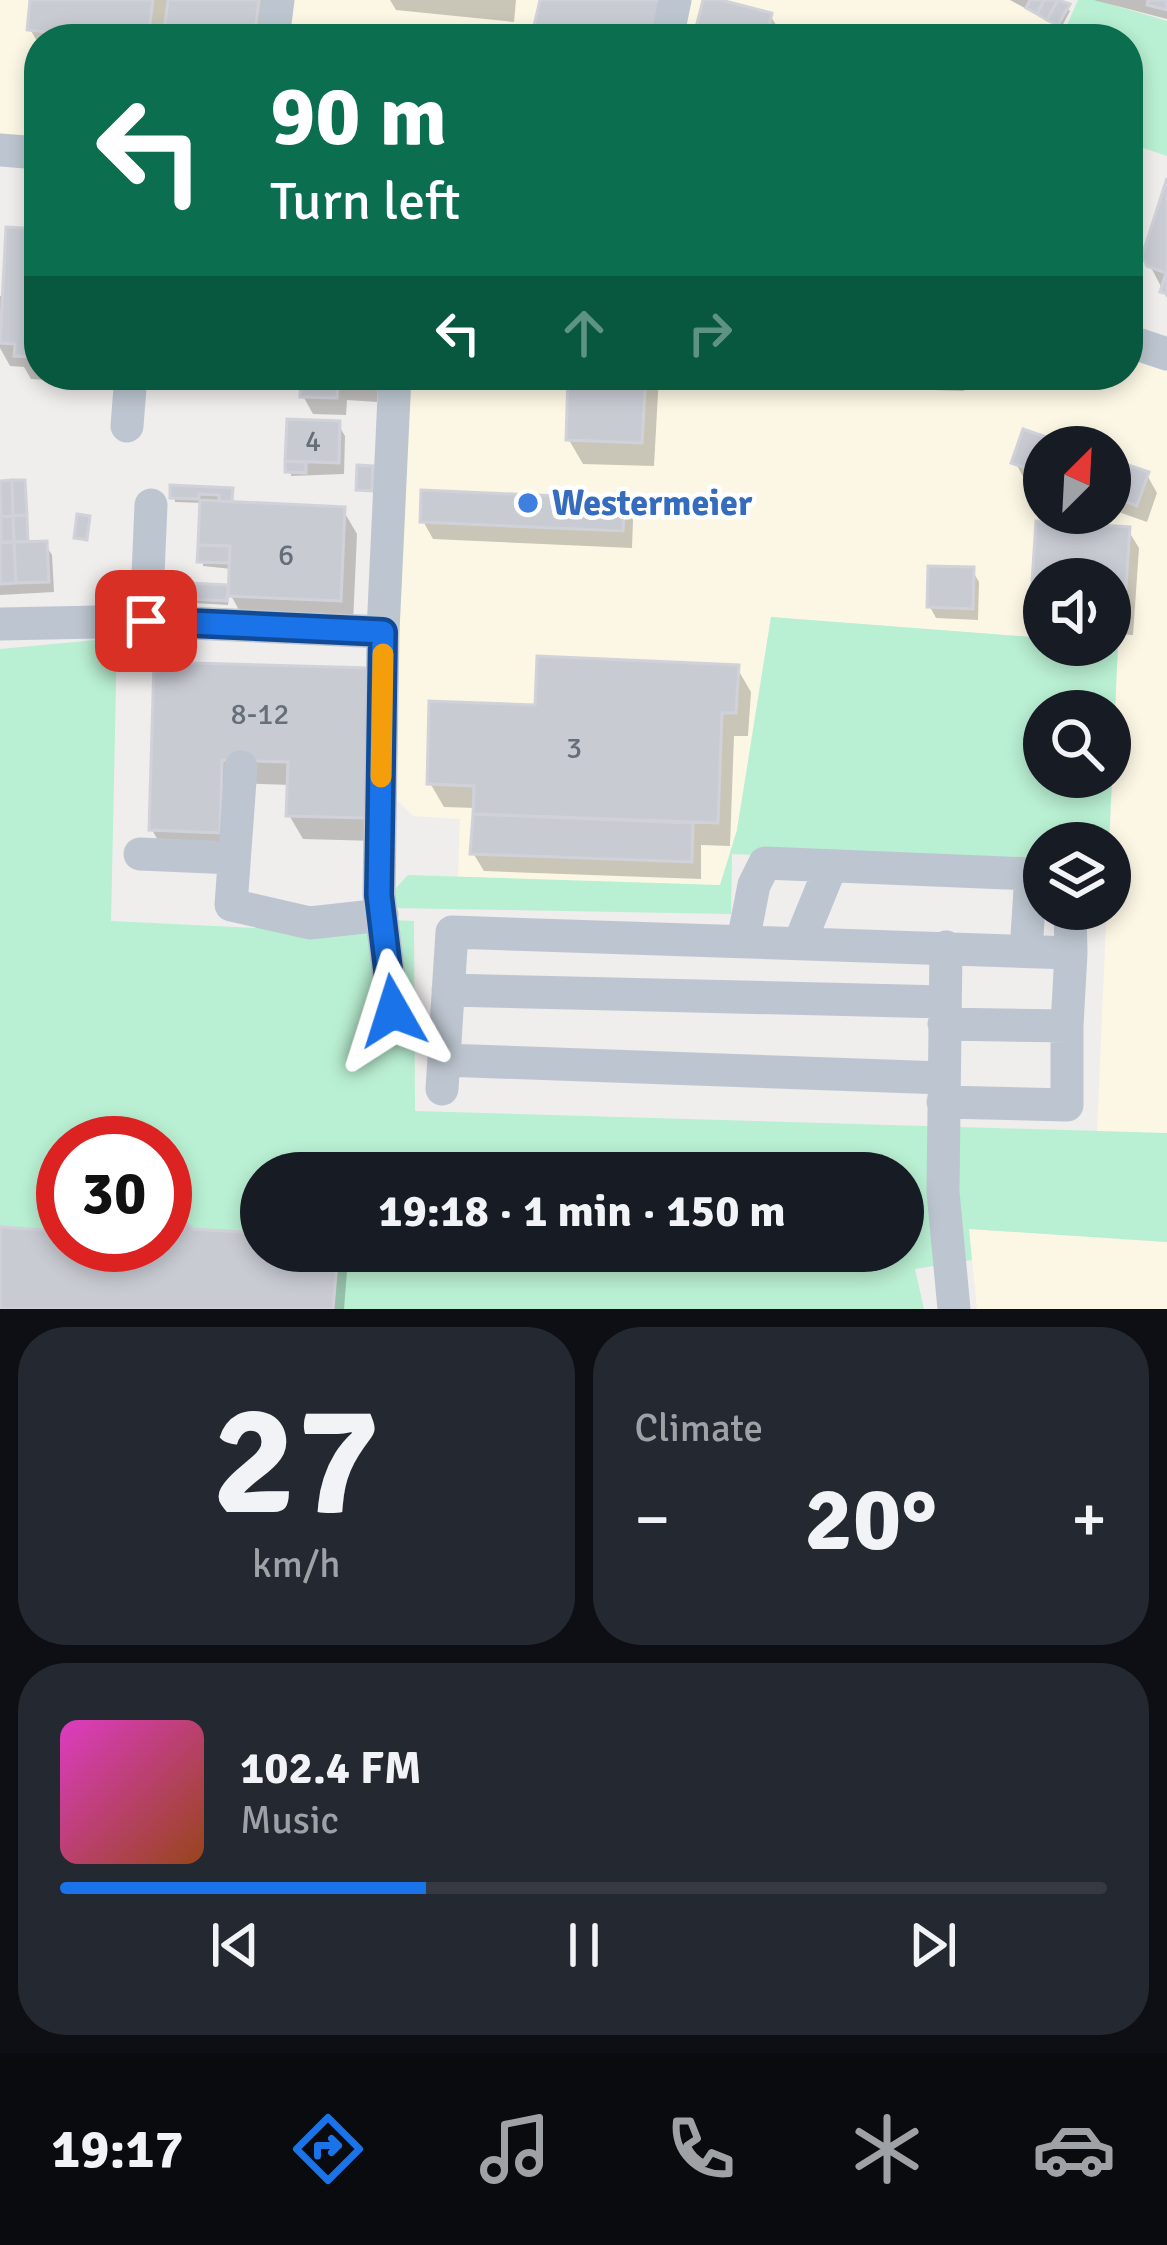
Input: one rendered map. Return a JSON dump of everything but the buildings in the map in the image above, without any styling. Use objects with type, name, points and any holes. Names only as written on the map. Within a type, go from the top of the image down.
[{"type":"street","points":[[127,426],[129,390]]},
{"type":"street","points":[[394,390],[383,632],[379,895],[390,1011],[448,1001],[944,1013],[1067,1026]]},
{"type":"street","points":[[146,621],[151,505]]},
{"type":"street","points":[[0,624],[146,621],[383,632]]},
{"type":"street","points":[[241,767],[230,905],[310,923],[382,915]]},
{"type":"street","points":[[140,854],[233,858]]},
{"type":"street","points":[[743,940],[754,885],[765,863],[1023,878]]},
{"type":"street","points":[[800,942],[831,866]]},
{"type":"street","points":[[1026,951],[1029,930]]},
{"type":"street","points":[[1071,930],[1072,953],[1066,1105],[943,1104],[443,1074],[452,932],[1072,953]]},
{"type":"street","points":[[946,947],[944,1215],[954,1309]]},
{"type":"shaded area","points":[[0,0],[1011,0],[1057,24],[24,24],[24,138],[0,136]]},
{"type":"shaded area","points":[[1143,359],[1167,367],[1167,1133],[1097,1133],[1106,930],[1131,930],[1131,822],[1110,822],[1111,798],[1131,798],[1131,690],[1116,690],[1117,666],[1131,666],[1131,558],[1023,558],[1023,636],[771,617],[737,830],[720,886],[458,877],[460,819],[413,816],[389,792],[406,390],[1143,390]]},
{"type":"shaded area","points":[[969,1229],[1167,1242],[1167,1309],[977,1309]]},
{"type":"green space","points":[[1078,0],[1096,0],[1167,21],[1167,156],[1143,148],[1143,24],[1067,24]]},
{"type":"green space","points":[[771,617],[1023,636],[1023,666],[1117,666],[1116,690],[1023,690],[1023,798],[1111,798],[1110,822],[1023,822],[1023,864],[732,854],[731,914],[392,908],[396,888],[408,875],[720,885],[737,830]]},
{"type":"green space","points":[[117,638],[111,921],[364,933],[391,920],[414,921],[415,1111],[1167,1133],[1167,1242],[969,1229],[972,1260],[924,1268],[924,1152],[240,1152],[240,1272],[916,1272],[924,1309],[0,1309],[0,649]]},
{"type":"slow traffic","points":[[381,777],[383,654]]},
{"type":"place","name":"Westermeier","points":[[528,503]]},
{"type":"route","points":[[146,621],[383,632],[379,895],[393,1011]]}]
